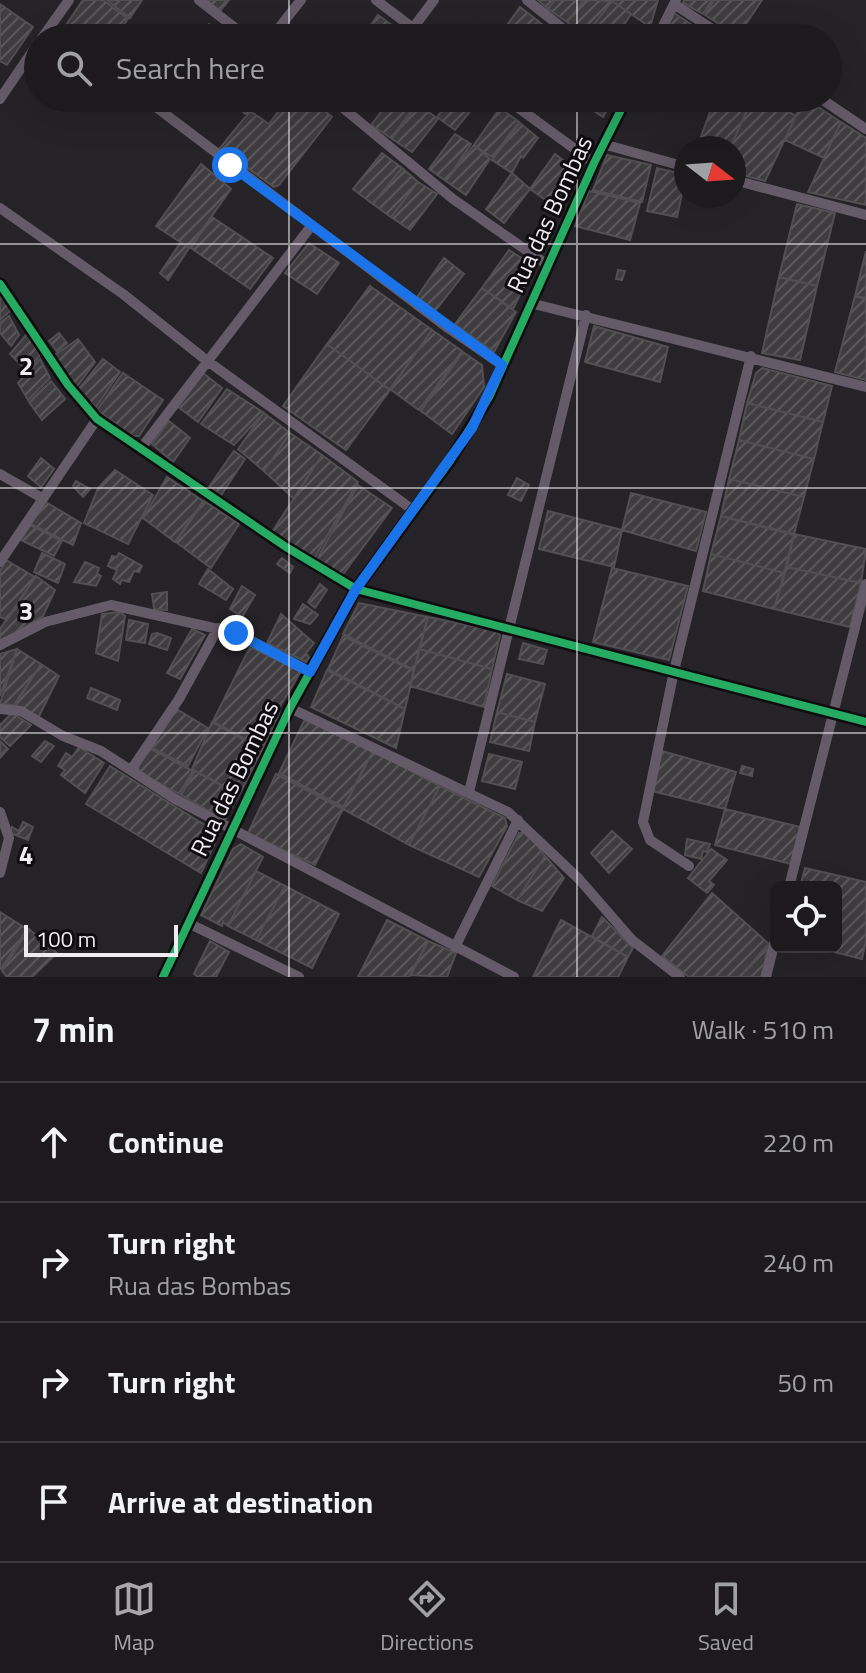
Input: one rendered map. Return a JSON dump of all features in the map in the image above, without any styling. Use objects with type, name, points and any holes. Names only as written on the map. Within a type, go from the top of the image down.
[{"type":"street","points":[[51,24],[69,0]]},
{"type":"street","points":[[199,0],[230,24]]},
{"type":"street","points":[[282,24],[301,0]]},
{"type":"street","points":[[376,0],[408,24]]},
{"type":"street","points":[[416,24],[434,0]]},
{"type":"street","points":[[527,0],[557,24]]},
{"type":"street","points":[[664,24],[675,2],[706,24]]},
{"type":"street","points":[[0,99],[24,64]]},
{"type":"street","points":[[163,112],[502,365]]},
{"type":"street","points":[[348,112],[453,199],[549,266]]},
{"type":"street","points":[[524,112],[594,163]]},
{"type":"street","name":"Rua das Bombas","points":[[163,977],[290,708],[356,589],[472,428],[620,112]]},
{"type":"street","points":[[841,112],[866,129]]},
{"type":"street","points":[[603,144],[674,164]]},
{"type":"street","points":[[746,183],[866,215]]},
{"type":"street","points":[[0,208],[123,294],[206,360],[413,510]]},
{"type":"street","points":[[142,447],[312,225]]},
{"type":"street","points":[[0,284],[68,385],[97,419],[266,534],[356,589],[866,722]]},
{"type":"street","points":[[530,303],[866,387]]},
{"type":"street","points":[[469,792],[586,315]]},
{"type":"street","points":[[689,866],[650,840],[643,822],[674,671],[751,356]]},
{"type":"street","points":[[0,562],[97,419]]},
{"type":"street","points":[[0,474],[42,498]]},
{"type":"street","points":[[791,881],[866,584]]},
{"type":"street","points":[[0,645],[45,622],[111,605],[252,638],[310,672]]},
{"type":"street","points":[[131,770],[179,699],[218,628]]},
{"type":"street","points":[[290,708],[469,792],[518,820],[579,879],[632,940],[680,977]]},
{"type":"street","points":[[0,709],[21,711],[63,736],[101,751],[231,830],[514,977]]},
{"type":"street","points":[[0,812],[9,838],[0,873]]},
{"type":"street","points":[[455,947],[518,820]]},
{"type":"street","points":[[188,923],[299,977]]},
{"type":"street","points":[[766,977],[772,953]]},
{"type":"building","points":[[83,0],[103,0],[128,19],[124,24],[67,24]]},
{"type":"building","points":[[107,0],[142,0],[130,18]]},
{"type":"building","points":[[207,0],[229,0],[220,11]]},
{"type":"building","points":[[538,0],[555,0],[548,9]]},
{"type":"building","points":[[555,0],[584,0],[567,22],[548,9]]},
{"type":"building","points":[[584,0],[612,1],[594,24],[567,22]]},
{"type":"building","points":[[658,0],[651,24],[646,24],[612,1]]},
{"type":"building","points":[[684,0],[712,0],[703,14],[683,3]]},
{"type":"building","points":[[714,0],[762,0],[746,24],[719,24],[705,15]]},
{"type":"building","points":[[612,1],[631,14],[625,24],[594,24]]},
{"type":"building","points":[[0,4],[29,24],[24,24],[24,40],[7,65],[0,61]]},
{"type":"building","points":[[520,7],[538,21],[536,24],[508,24]]},
{"type":"building","points":[[674,13],[691,24],[669,24]]},
{"type":"building","points":[[378,15],[390,24],[372,24]]},
{"type":"building","points":[[249,112],[269,124],[278,112],[326,112],[332,117],[279,185],[274,187],[220,148]]},
{"type":"building","points":[[381,112],[410,112],[391,138],[371,125]]},
{"type":"building","points":[[412,112],[429,112],[438,119],[412,152],[392,139]]},
{"type":"building","points":[[441,112],[470,112],[455,130],[437,117]]},
{"type":"building","points":[[497,112],[505,112],[519,122],[492,157],[474,145]]},
{"type":"building","points":[[710,112],[746,112],[735,136],[701,136]]},
{"type":"building","points":[[747,112],[788,112],[796,116],[765,181],[746,176],[746,136],[736,136]]},
{"type":"building","points":[[798,112],[826,112],[841,122],[824,158],[785,140]]},
{"type":"building","points":[[841,122],[866,138],[866,205],[808,192]]},
{"type":"building","points":[[520,123],[538,138],[523,158],[521,156],[512,173],[492,160]]},
{"type":"building","points":[[455,134],[471,144],[446,181],[429,169]]},
{"type":"building","points":[[474,145],[490,159],[466,195],[446,181]]},
{"type":"building","points":[[382,153],[402,168],[373,204],[353,189]]},
{"type":"building","points":[[555,154],[577,171],[560,210],[530,189]]},
{"type":"building","points":[[607,155],[651,165],[642,202],[593,190]]},
{"type":"building","points":[[201,164],[231,189],[189,248],[156,226]]},
{"type":"building","points":[[402,168],[418,182],[391,217],[373,204]]},
{"type":"building","points":[[657,168],[674,172],[674,208],[679,208],[677,217],[647,211]]},
{"type":"building","points":[[512,173],[530,189],[504,223],[486,209]]},
{"type":"building","points":[[418,182],[437,194],[410,230],[391,217]]},
{"type":"building","points":[[589,191],[640,203],[630,240],[575,226]]},
{"type":"building","points":[[797,204],[835,213],[817,286],[779,277]]},
{"type":"building","points":[[212,217],[273,258],[250,289],[191,248]]},
{"type":"building","points":[[181,242],[189,248],[168,280],[160,273]]},
{"type":"building","points":[[309,243],[339,263],[317,294],[285,273]]},
{"type":"building","points":[[509,250],[534,266],[513,309],[482,288]]},
{"type":"building","points":[[866,251],[866,298],[855,296]]},
{"type":"building","points":[[444,258],[464,274],[435,311],[417,297]]},
{"type":"building","points":[[618,270],[625,271],[622,280],[616,279]]},
{"type":"building","points":[[779,277],[817,286],[800,360],[762,353]]},
{"type":"building","points":[[370,286],[432,330],[390,390],[327,344]]},
{"type":"building","points":[[482,288],[516,312],[494,352],[455,324]]},
{"type":"building","points":[[0,290],[12,309],[0,320]]},
{"type":"building","points":[[855,296],[866,299],[866,380],[835,372]]},
{"type":"building","points":[[9,316],[19,335],[11,346],[0,333],[0,323]]},
{"type":"building","points":[[594,326],[668,347],[660,382],[585,362]]},
{"type":"building","points":[[432,330],[462,351],[419,410],[390,389]]},
{"type":"building","points":[[59,333],[67,343],[57,351],[49,341]]},
{"type":"building","points":[[27,334],[41,354],[27,371],[10,354]]},
{"type":"building","points":[[78,339],[95,362],[75,389],[52,357]]},
{"type":"building","points":[[327,344],[390,390],[346,450],[283,406]]},
{"type":"building","points":[[463,352],[482,365],[484,387],[452,434],[421,411]]},
{"type":"building","points":[[40,359],[50,378],[28,400],[18,383]]},
{"type":"building","points":[[103,359],[120,372],[96,407],[77,391]]},
{"type":"building","points":[[762,368],[832,386],[823,422],[747,403],[756,373]]},
{"type":"building","points":[[123,373],[163,400],[139,436],[132,436],[97,410]]},
{"type":"building","points":[[203,373],[222,388],[198,422],[177,406]]},
{"type":"building","points":[[51,381],[65,399],[42,420],[29,402]]},
{"type":"building","points":[[227,389],[264,413],[234,445],[201,424]]},
{"type":"building","points":[[747,403],[823,422],[814,459],[739,440]]},
{"type":"building","points":[[264,413],[290,433],[264,471],[238,449]]},
{"type":"building","points":[[169,421],[190,438],[173,462],[152,444]]},
{"type":"building","points":[[290,433],[322,455],[294,499],[264,471]]},
{"type":"building","points":[[739,440],[814,459],[804,497],[729,479]]},
{"type":"building","points":[[234,451],[245,459],[221,495],[209,487]]},
{"type":"building","points":[[322,455],[358,482],[314,559],[272,532]]},
{"type":"building","points":[[41,458],[54,469],[41,487],[28,476]]},
{"type":"building","points":[[115,470],[153,495],[128,544],[84,523],[98,488]]},
{"type":"building","points":[[167,477],[203,501],[175,542],[143,518]]},
{"type":"building","points":[[517,478],[529,485],[521,501],[508,495]]},
{"type":"building","points":[[729,479],[804,497],[794,534],[721,516]]},
{"type":"building","points":[[76,481],[90,489],[83,497],[73,486]]},
{"type":"building","points":[[358,485],[392,508],[341,577],[316,561]]},
{"type":"building","points":[[631,493],[706,512],[696,551],[622,530]]},
{"type":"building","points":[[44,501],[81,523],[73,545],[31,524]]},
{"type":"building","points":[[204,501],[239,524],[211,568],[176,542]]},
{"type":"building","points":[[548,511],[622,530],[614,567],[539,549]]},
{"type":"building","points":[[721,516],[794,535],[784,573],[711,554]]},
{"type":"building","points":[[30,525],[62,541],[54,556],[21,540]]},
{"type":"building","points":[[794,534],[866,549],[861,583],[787,567]]},
{"type":"building","points":[[42,553],[65,564],[58,583],[34,572]]},
{"type":"building","points":[[119,553],[142,566],[139,572],[134,571],[129,582],[122,580],[120,584],[113,579],[117,570],[108,566],[112,556],[117,557]]},
{"type":"building","points":[[711,554],[784,573],[774,609],[703,591]]},
{"type":"building","points":[[282,558],[293,567],[290,573],[277,564]]},
{"type":"building","points":[[6,560],[35,577],[7,620],[0,617],[0,571]]},
{"type":"building","points":[[85,562],[99,568],[97,574],[101,576],[96,586],[74,582]]},
{"type":"building","points":[[787,567],[861,583],[850,627],[774,609]]},
{"type":"building","points":[[612,568],[688,586],[669,660],[593,642]]},
{"type":"building","points":[[208,569],[233,589],[226,600],[199,584]]},
{"type":"building","points":[[36,576],[55,590],[43,616],[0,642],[0,629]]},
{"type":"building","points":[[320,584],[327,590],[315,608],[308,602]]},
{"type":"building","points":[[242,586],[255,595],[242,617],[230,609]]},
{"type":"building","points":[[167,592],[167,610],[154,609],[152,594]]},
{"type":"building","points":[[359,603],[428,617],[414,670],[343,634]]},
{"type":"building","points":[[303,604],[318,615],[310,624],[294,619]]},
{"type":"building","points":[[120,612],[125,616],[118,661],[96,653],[102,614]]},
{"type":"building","points":[[281,614],[314,643],[306,653],[309,657],[306,662],[267,643]]},
{"type":"building","points":[[428,617],[497,631],[500,636],[492,669],[419,649]]},
{"type":"building","points":[[129,620],[148,624],[145,643],[126,640]]},
{"type":"building","points":[[192,629],[205,635],[180,679],[167,673]]},
{"type":"building","points":[[152,634],[171,638],[167,650],[149,644]]},
{"type":"building","points":[[343,636],[414,671],[405,709],[328,669]]},
{"type":"building","points":[[523,643],[547,650],[543,664],[519,659]]},
{"type":"building","points":[[250,647],[301,671],[279,708],[280,716],[263,749],[213,721]]},
{"type":"building","points":[[17,649],[41,664],[14,705],[0,704]]},
{"type":"building","points":[[17,649],[0,696],[0,654]]},
{"type":"building","points":[[419,649],[492,669],[484,707],[410,686]]},
{"type":"building","points":[[41,664],[59,676],[38,718],[15,705]]},
{"type":"building","points":[[327,670],[405,709],[396,748],[311,707]]},
{"type":"building","points":[[507,674],[545,684],[535,722],[497,712]]},
{"type":"building","points":[[91,688],[120,700],[117,710],[87,698]]},
{"type":"building","points":[[175,708],[208,728],[188,766],[150,747]]},
{"type":"building","points":[[497,712],[535,722],[529,751],[490,742]]},
{"type":"building","points":[[12,713],[31,725],[10,746],[0,737],[0,725]]},
{"type":"building","points":[[310,720],[373,751],[343,807],[279,773],[304,721]]},
{"type":"building","points":[[212,722],[262,750],[239,795],[192,769]]},
{"type":"building","points":[[0,741],[8,749],[0,758]]},
{"type":"building","points":[[45,741],[54,746],[41,762],[32,756]]},
{"type":"building","points":[[79,747],[104,763],[85,793],[61,775],[65,770],[58,766],[66,753],[72,757]]},
{"type":"building","points":[[149,748],[193,771],[179,794],[140,773],[138,767]]},
{"type":"building","points":[[373,751],[440,786],[409,845],[343,809]]},
{"type":"building","points":[[662,751],[736,772],[725,809],[652,791]]},
{"type":"building","points":[[489,754],[522,762],[515,789],[482,781]]},
{"type":"building","points":[[110,766],[219,834],[201,873],[86,804]]},
{"type":"building","points":[[742,766],[753,769],[752,776],[740,773]]},
{"type":"building","points":[[195,771],[239,795],[225,820],[181,795]]},
{"type":"building","points":[[276,774],[343,809],[315,865],[248,833]]},
{"type":"building","points":[[440,786],[505,818],[507,826],[479,877],[409,845]]},
{"type":"building","points":[[725,809],[800,827],[791,864],[715,845]]},
{"type":"building","points":[[23,822],[33,827],[28,840],[10,833],[12,827],[19,831]]},
{"type":"building","points":[[612,831],[632,849],[609,873],[591,853]]},
{"type":"building","points":[[526,832],[545,856],[517,900],[492,886],[519,833]]},
{"type":"building","points":[[687,839],[710,844],[707,852],[703,851],[701,859],[685,855]]},
{"type":"building","points":[[241,844],[263,857],[228,926],[223,922],[222,926],[201,915],[233,849]]},
{"type":"building","points":[[711,849],[727,860],[709,881],[714,885],[707,893],[688,878]]},
{"type":"building","points":[[545,856],[564,878],[542,911],[517,900]]},
{"type":"building","points":[[805,868],[866,882],[866,941],[862,959],[838,953],[842,953],[842,881],[802,881]]},
{"type":"building","points":[[256,871],[285,886],[256,940],[228,926]]},
{"type":"building","points":[[285,886],[339,914],[312,968],[256,940]]},
{"type":"building","points":[[712,893],[769,944],[740,977],[689,977],[662,956]]},
{"type":"building","points":[[0,912],[27,929],[1,969],[0,968]]},
{"type":"building","points":[[602,917],[633,948],[628,957],[592,936]]},
{"type":"building","points":[[387,920],[428,941],[409,977],[358,977]]},
{"type":"building","points":[[561,920],[628,957],[618,977],[533,977]]},
{"type":"building","points":[[29,929],[57,953],[32,977],[7,977],[2,971]]},
{"type":"building","points":[[210,941],[229,952],[216,977],[198,977],[194,974]]},
{"type":"building","points":[[428,941],[456,953],[447,977],[411,975]]},
{"type":"building","points":[[769,944],[761,977],[740,977],[762,951]]},
{"type":"cycle path","points":[[163,977],[290,708],[356,589],[450,461],[489,397],[620,112]]},
{"type":"cycle path","points":[[0,284],[68,385],[97,419],[286,547],[356,589],[866,722]]},
{"type":"route","points":[[230,165],[502,365],[472,428],[356,589],[310,672],[252,638],[236,633]]}]
